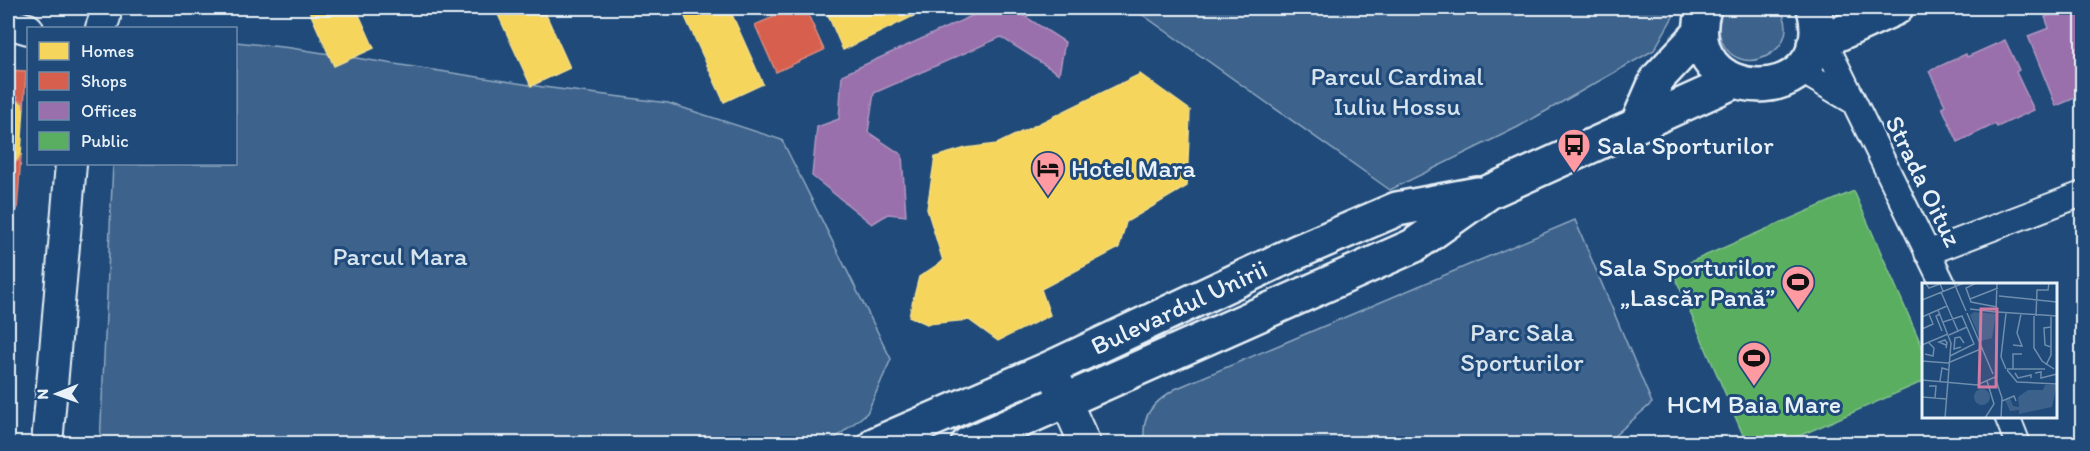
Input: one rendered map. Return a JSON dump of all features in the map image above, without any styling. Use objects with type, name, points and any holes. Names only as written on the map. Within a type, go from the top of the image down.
[{"type":"main road","points":[[1702,20],[1703,48],[1711,62],[1722,73],[1752,86],[1769,85],[1786,80],[1814,38],[1896,8]]},
{"type":"main road","points":[[1637,125],[1657,80],[1702,20]]},
{"type":"main road","name":"Bulevardul Unirii","points":[[968,444],[1413,246],[1489,192],[1736,81]]},
{"type":"main road","name":"Bulevardul Unirii","points":[[876,444],[1051,368],[1297,252],[1397,209],[1489,192]]},
{"type":"street","points":[[43,8],[42,19],[46,27]]},
{"type":"street","points":[[101,27],[105,17],[104,8]]},
{"type":"street","points":[[8,23],[27,29]]},
{"type":"street","name":"Strada Oituz","points":[[1814,38],[1854,102],[1942,283]]},
{"type":"street","name":"Strada Oituz","points":[[1814,38],[1854,102]]},
{"type":"street","points":[[47,444],[71,165]]},
{"type":"street","points":[[1927,253],[2082,194]]},
{"type":"street","points":[[1051,368],[1084,444]]},
{"type":"street","points":[[2007,418],[2018,444]]},
{"type":"green space","name":"Parcul Cardinal Iuliu Hossu","points":[[1142,8],[1678,8],[1654,50],[1518,127],[1390,190],[1136,10]]},
{"type":"green space","points":[[1724,8],[1779,8],[1786,23],[1785,36],[1778,48],[1767,56],[1754,60],[1741,59],[1730,53],[1719,31],[1719,19]]},
{"type":"green space","name":"Parcul Mara","points":[[237,42],[668,103],[782,140],[891,359],[867,413],[829,443],[100,444],[113,165],[237,165]]},
{"type":"green space","name":"Parc Sala Sporturilor","points":[[1575,220],[1652,403],[1606,443],[1145,443],[1146,417],[1160,399],[1175,389]]},
{"type":"building: Homes","points":[[308,8],[356,8],[374,48],[334,66]]},
{"type":"building: Homes","points":[[495,8],[543,8],[570,68],[531,86]]},
{"type":"building: Homes","points":[[681,8],[729,8],[763,84],[724,102]]},
{"type":"building: Homes","points":[[825,8],[930,8],[843,50]]},
{"type":"building: Homes","name":"Hotel Mara","points":[[1140,74],[1190,110],[1187,186],[1126,222],[1119,248],[1041,289],[1050,315],[998,341],[969,320],[927,324],[909,316],[919,277],[943,261],[927,209],[935,157],[966,148],[997,144]]},
{"type":"building: Homes","points":[[8,96],[18,97],[17,100],[24,105],[21,155],[13,166],[8,166]]},
{"type":"building: Homes","points":[[8,227],[12,229],[13,234],[8,287]]},
{"type":"building: Shops","points":[[794,8],[805,8],[824,50],[776,72],[755,25]]},
{"type":"building: Shops","points":[[8,70],[26,71],[24,108],[23,102],[17,100],[18,97],[8,96]]},
{"type":"building: Shops","points":[[21,155],[17,210],[8,217],[8,166],[13,166]]},
{"type":"building: Offices","points":[[989,8],[1012,8],[1065,42],[1059,74],[1001,37],[874,93],[868,132],[902,155],[906,216],[888,214],[872,224],[812,176],[817,127],[839,119],[842,75]]},
{"type":"building: Offices","points":[[2068,8],[2082,8],[2082,95],[2056,106],[2028,36],[2049,28],[2045,17]]},
{"type":"building: Offices","points":[[2005,40],[2019,70],[2016,72],[2034,110],[1997,127],[1995,124],[1958,142],[1942,107],[1945,105],[1929,71]]},
{"type":"building: Public","name":"Sala Sporturilor „Lascăr Pană”","points":[[1854,191],[1922,346],[1922,382],[1781,444],[1747,444],[1672,270]]},
{"type":"place","name":"Sala Sporturilor","points":[[1574,174]]},
{"type":"place","name":"Hotel Mara","points":[[1048,197]]},
{"type":"place","name":"Sala Sporturilor „Lascăr Pană”","points":[[1798,311]]},
{"type":"place","name":"HCM Baia Mare","points":[[1754,387]]}]
